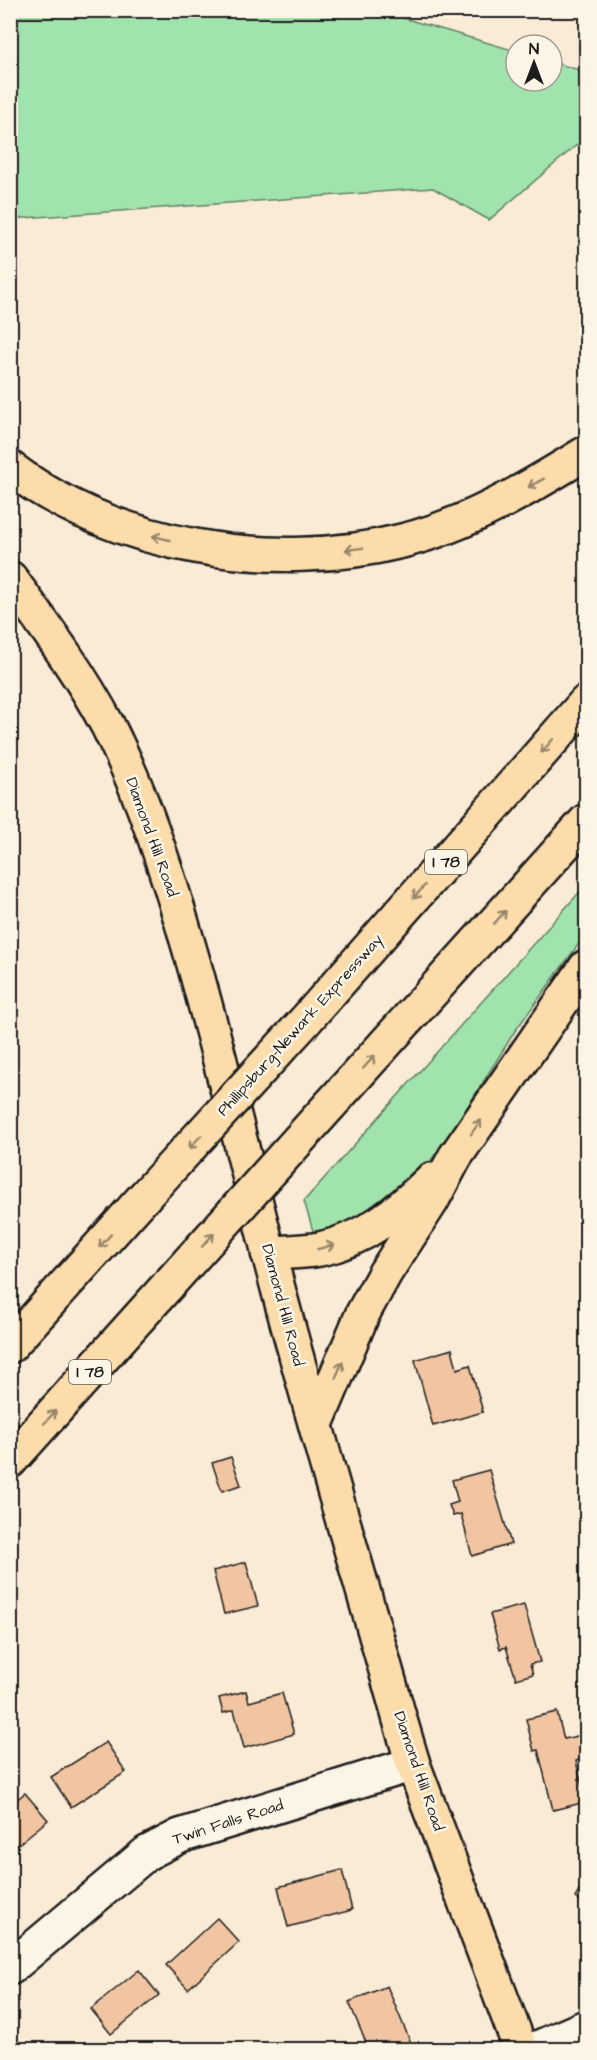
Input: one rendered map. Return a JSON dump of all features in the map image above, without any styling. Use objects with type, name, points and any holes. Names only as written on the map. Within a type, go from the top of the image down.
[{"type":"main road","points":[[10,468],[27,481],[60,499],[93,516],[127,529],[207,548],[293,554],[333,552],[403,541],[465,520],[534,485],[586,453]]},
{"type":"main road","name":"Diamond Hill Road","points":[[10,578],[75,669],[107,725],[140,797],[167,872],[211,1022],[268,1253],[413,1764],[521,2049]]},
{"type":"main road","name":"Phillipsburg-Newark Expressway","points":[[10,1346],[305,1021],[586,702]]},
{"type":"main road","name":"I 78","points":[[10,1461],[586,821]]},
{"type":"main road","points":[[316,1424],[368,1303],[385,1273],[431,1202],[455,1157],[586,968]]},
{"type":"main road","points":[[268,1253],[322,1249],[345,1242],[365,1232],[404,1205],[455,1157]]},
{"type":"street","name":"Twin Falls Road","points":[[10,1968],[147,1853],[180,1836],[413,1764]]},
{"type":"street","points":[[533,2049],[586,2027]]},
{"type":"green space","points":[[11,10],[379,11],[504,47],[504,93],[564,93],[564,66],[586,72],[586,137],[489,220],[433,188],[11,219]]},
{"type":"green space","points":[[586,885],[586,934],[515,1031],[445,1143],[407,1189],[372,1213],[329,1229],[313,1231],[304,1201]]},
{"type":"building","points":[[452,1349],[457,1369],[470,1365],[483,1412],[433,1426],[415,1360]]},
{"type":"building","points":[[231,1457],[241,1485],[222,1491],[212,1463]]},
{"type":"building","points":[[489,1470],[511,1544],[472,1556],[461,1514],[453,1516],[449,1505],[458,1502],[452,1480]]},
{"type":"building","points":[[246,1562],[258,1606],[224,1614],[213,1571]]},
{"type":"building","points":[[524,1605],[540,1662],[530,1664],[533,1674],[516,1679],[506,1647],[500,1649],[490,1614]]},
{"type":"building","points":[[246,1691],[249,1702],[282,1693],[294,1734],[244,1748],[234,1710],[223,1713],[219,1698]]},
{"type":"building","points":[[557,1712],[564,1739],[586,1734],[586,1758],[576,1761],[586,1802],[553,1810],[538,1750],[534,1751],[526,1719]]},
{"type":"building","points":[[106,1742],[126,1772],[71,1807],[51,1777]]},
{"type":"building","points":[[25,1793],[48,1820],[10,1851],[10,1805]]},
{"type":"building","points":[[342,1870],[352,1910],[288,1927],[278,1887]]},
{"type":"building","points":[[586,1879],[586,1905],[575,1898]]},
{"type":"building","points":[[217,1918],[239,1942],[188,1989],[166,1965]]},
{"type":"building","points":[[139,1970],[159,1995],[111,2034],[91,2009]]},
{"type":"building","points":[[387,1986],[413,2048],[409,2050],[369,2050],[349,2002]]},
{"type":"building","points":[[45,2043],[51,2050],[37,2050]]}]
